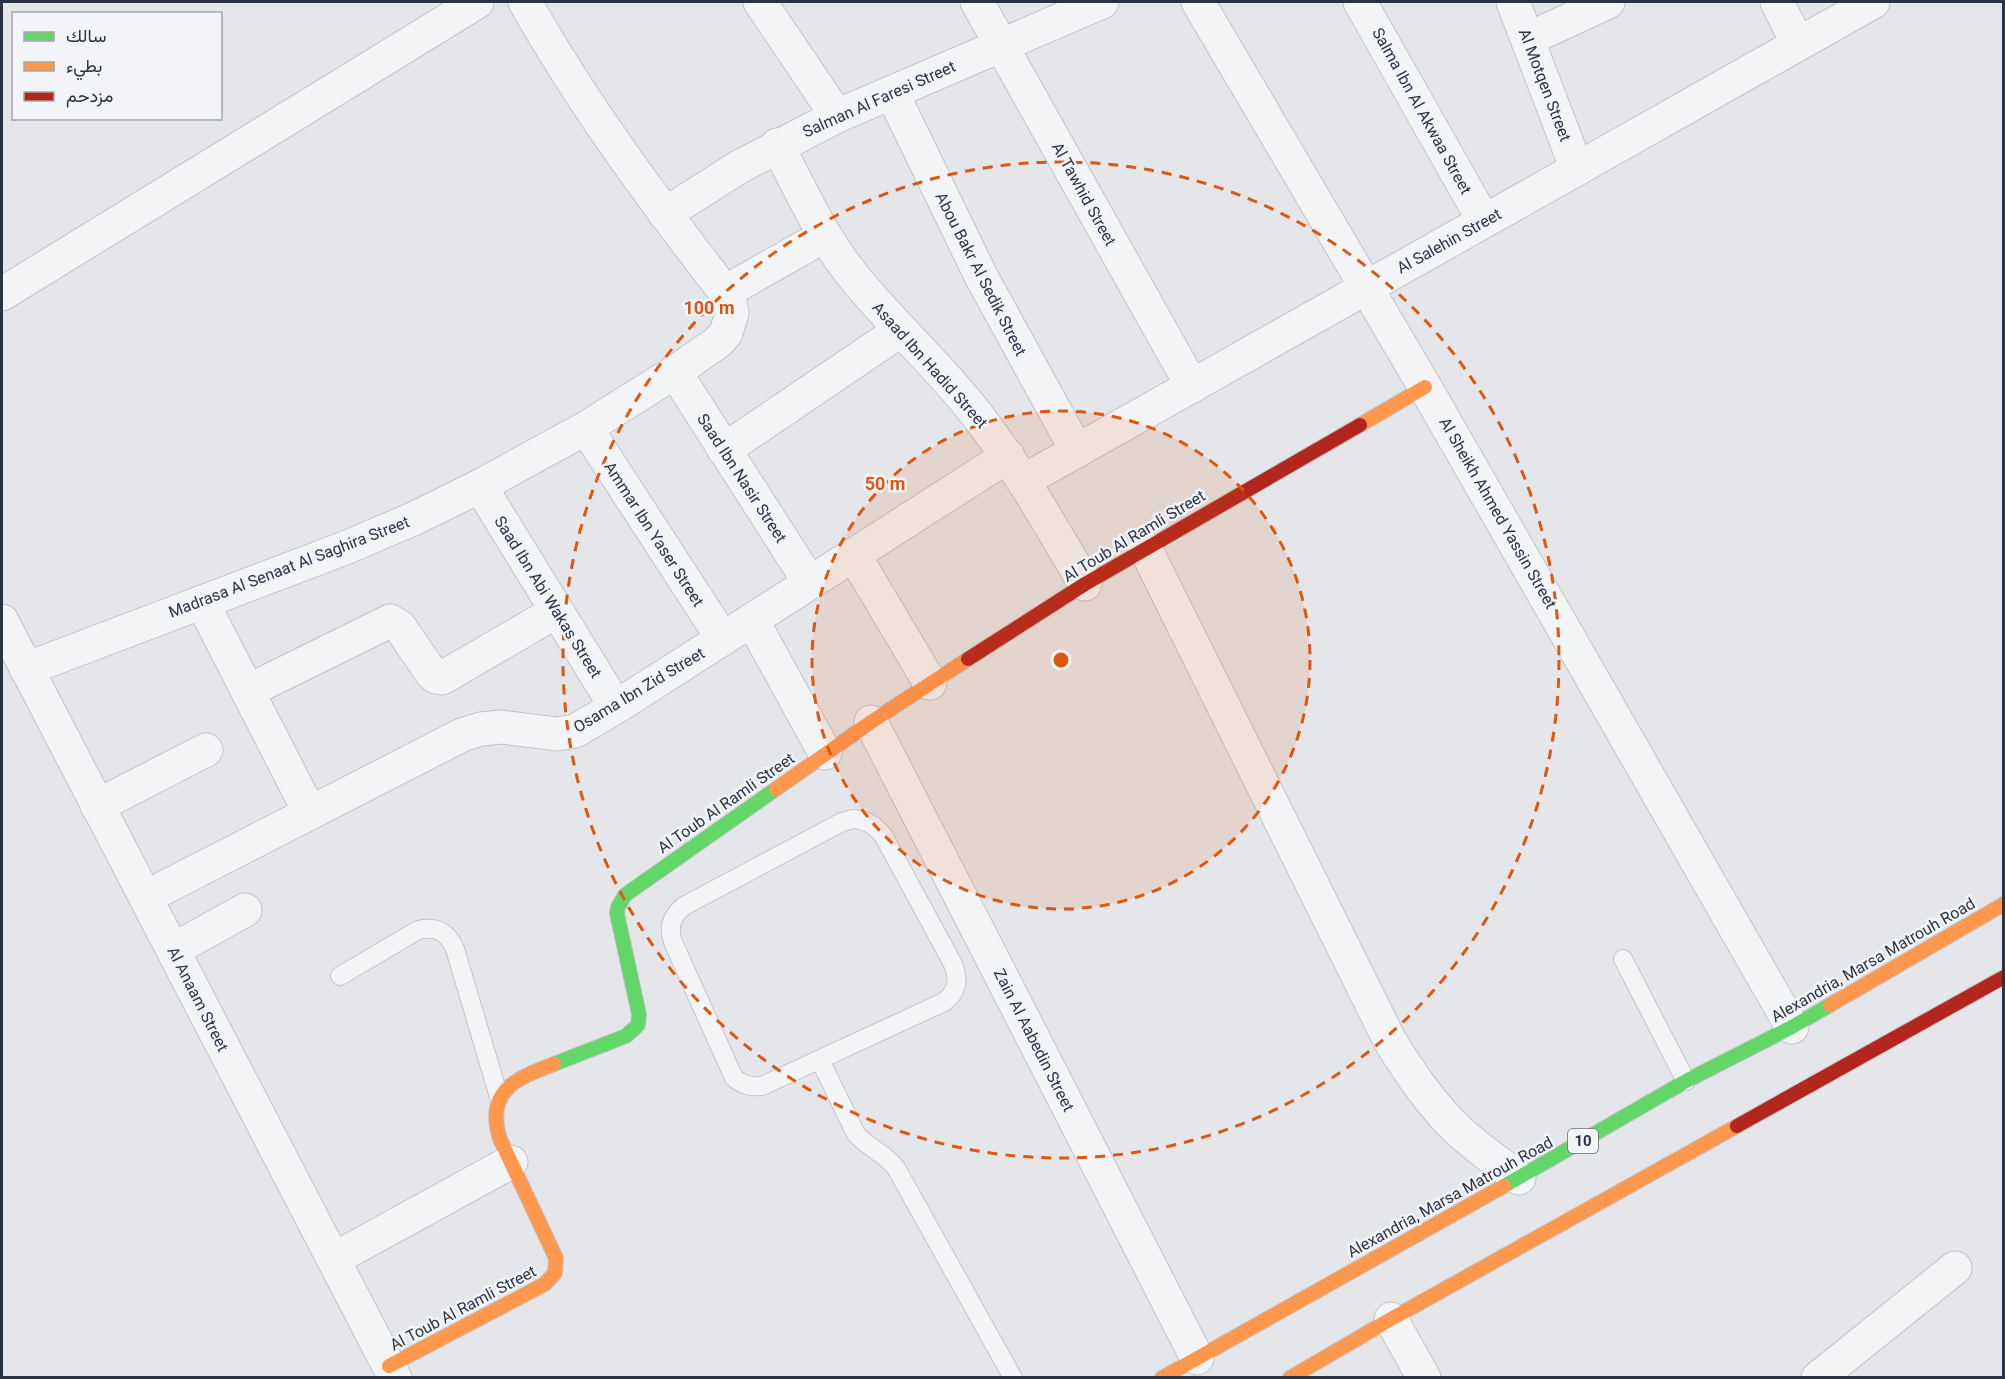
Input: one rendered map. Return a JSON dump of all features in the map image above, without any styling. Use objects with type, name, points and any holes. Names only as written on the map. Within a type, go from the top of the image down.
[{"type":"main road","name":"Al Toub Al Ramli Street","points":[[392,1372],[545,1284],[557,1270],[556,1258],[495,1125],[495,1110],[499,1097],[510,1084],[522,1076],[626,1036],[635,1030],[639,1014],[617,914],[620,900],[625,895],[825,753],[1085,584],[1425,387]]},
{"type":"main road","name":"Alexandria, Marsa Matrouh Road","points":[[1162,1377],[1519,1178],[1686,1081],[1792,1027],[2004,904]]},
{"type":"main road","points":[[1290,1377],[2004,977]]},
{"type":"street","points":[[2,294],[477,2]]},
{"type":"street","name":"Madrasa Al Senaat Al Saghira Street","points":[[26,669],[345,548],[413,519],[480,486],[586,428],[675,372],[718,342],[726,333],[732,313],[725,292],[597,120],[525,2]]},
{"type":"street","points":[[760,2],[837,116]]},
{"type":"street","name":"Al Tawhid Street","points":[[977,2],[1192,386]]},
{"type":"street","name":"Salman Al Faresi Street","points":[[665,214],[739,166],[777,145],[837,116],[1102,2]]},
{"type":"street","name":"Al Sheikh Ahmed Yassin Street","points":[[1198,2],[1425,387],[1792,1027]]},
{"type":"street","name":"Salma Ibn Al Akwaa Street","points":[[1360,2],[1484,221]]},
{"type":"street","name":"Al Motqen Street","points":[[1513,2],[1577,169]]},
{"type":"street","points":[[1528,39],[1608,2]]},
{"type":"street","points":[[1777,2],[1798,44]]},
{"type":"street","name":"Al Salehin Street","points":[[1017,468],[1077,451],[1874,2]]},
{"type":"street","name":"Abou Bakr Al Sedik Street","points":[[892,93],[982,278],[1077,451]]},
{"type":"street","name":"Asaad Ibn Hadid Street","points":[[777,145],[824,236],[848,270],[946,378],[1017,468],[1085,584]]},
{"type":"street","points":[[725,292],[824,236]]},
{"type":"street","points":[[724,450],[901,330]]},
{"type":"street","name":"Saad Ibn Nasir Street","points":[[675,372],[810,583]]},
{"type":"street","name":"Ammar Ibn Yaser Street","points":[[586,428],[723,639]]},
{"type":"street","name":"Osama Ibn Zid Street","points":[[146,897],[462,735],[481,729],[501,727],[557,734],[575,731],[854,555],[1017,468]]},
{"type":"street","name":"Saad Ibn Abi Wakas Street","points":[[480,486],[616,707]]},
{"type":"street","points":[[1145,548],[1390,1041],[1433,1104],[1460,1131],[1519,1178]]},
{"type":"street","points":[[854,555],[930,683]]},
{"type":"street","points":[[202,602],[310,813]]},
{"type":"street","points":[[248,691],[390,621],[400,627],[432,674],[442,678],[556,611]]},
{"type":"street","points":[[752,620],[825,753]]},
{"type":"street","name":"Al Anaam Street","points":[[2,621],[392,1372]]},
{"type":"street","name":"Zain Al Aabedin Street","points":[[871,722],[1197,1358]]},
{"type":"street","points":[[98,806],[206,750]]},
{"type":"street","points":[[173,950],[245,910]]},
{"type":"street","points":[[334,1259],[511,1162]]},
{"type":"street","points":[[1834,1372],[1955,1268]]},
{"type":"street","points":[[1391,1319],[1424,1377]]},
{"type":"lane","points":[[853,819],[865,820],[883,835],[953,964],[957,974],[957,985],[952,995],[944,1002],[820,1060],[762,1086],[752,1087],[734,1078],[674,942],[670,932],[671,922],[684,906],[842,822],[853,819]]},
{"type":"lane","points":[[340,976],[418,930],[429,928],[441,930],[450,938],[454,949],[499,1097]]},
{"type":"lane","points":[[1623,959],[1686,1081]]},
{"type":"lane","points":[[820,1060],[856,1134],[863,1142],[890,1159],[896,1168],[1013,1377]]},
{"type":"traffic: fast","points":[[554,1064],[626,1036],[638,1025],[639,1014],[617,914],[625,895],[776,789]]},
{"type":"traffic: fast","points":[[1504,1186],[1686,1081],[1830,1005]]},
{"type":"traffic: slow","points":[[1360,425],[1425,387]]},
{"type":"traffic: slow","points":[[776,789],[871,722],[968,659]]},
{"type":"traffic: slow","points":[[1830,1005],[2004,904]]},
{"type":"traffic: slow","points":[[389,1366],[545,1284],[555,1273],[556,1258],[500,1139],[496,1123],[500,1098],[507,1089],[527,1075],[554,1064]]},
{"type":"traffic: slow","points":[[1290,1378],[1737,1126]]},
{"type":"traffic: slow","points":[[1162,1378],[1504,1186]]},
{"type":"traffic: jam","points":[[968,659],[1085,584],[1360,425]]},
{"type":"traffic: jam","points":[[1737,1126],[2004,977]]}]
